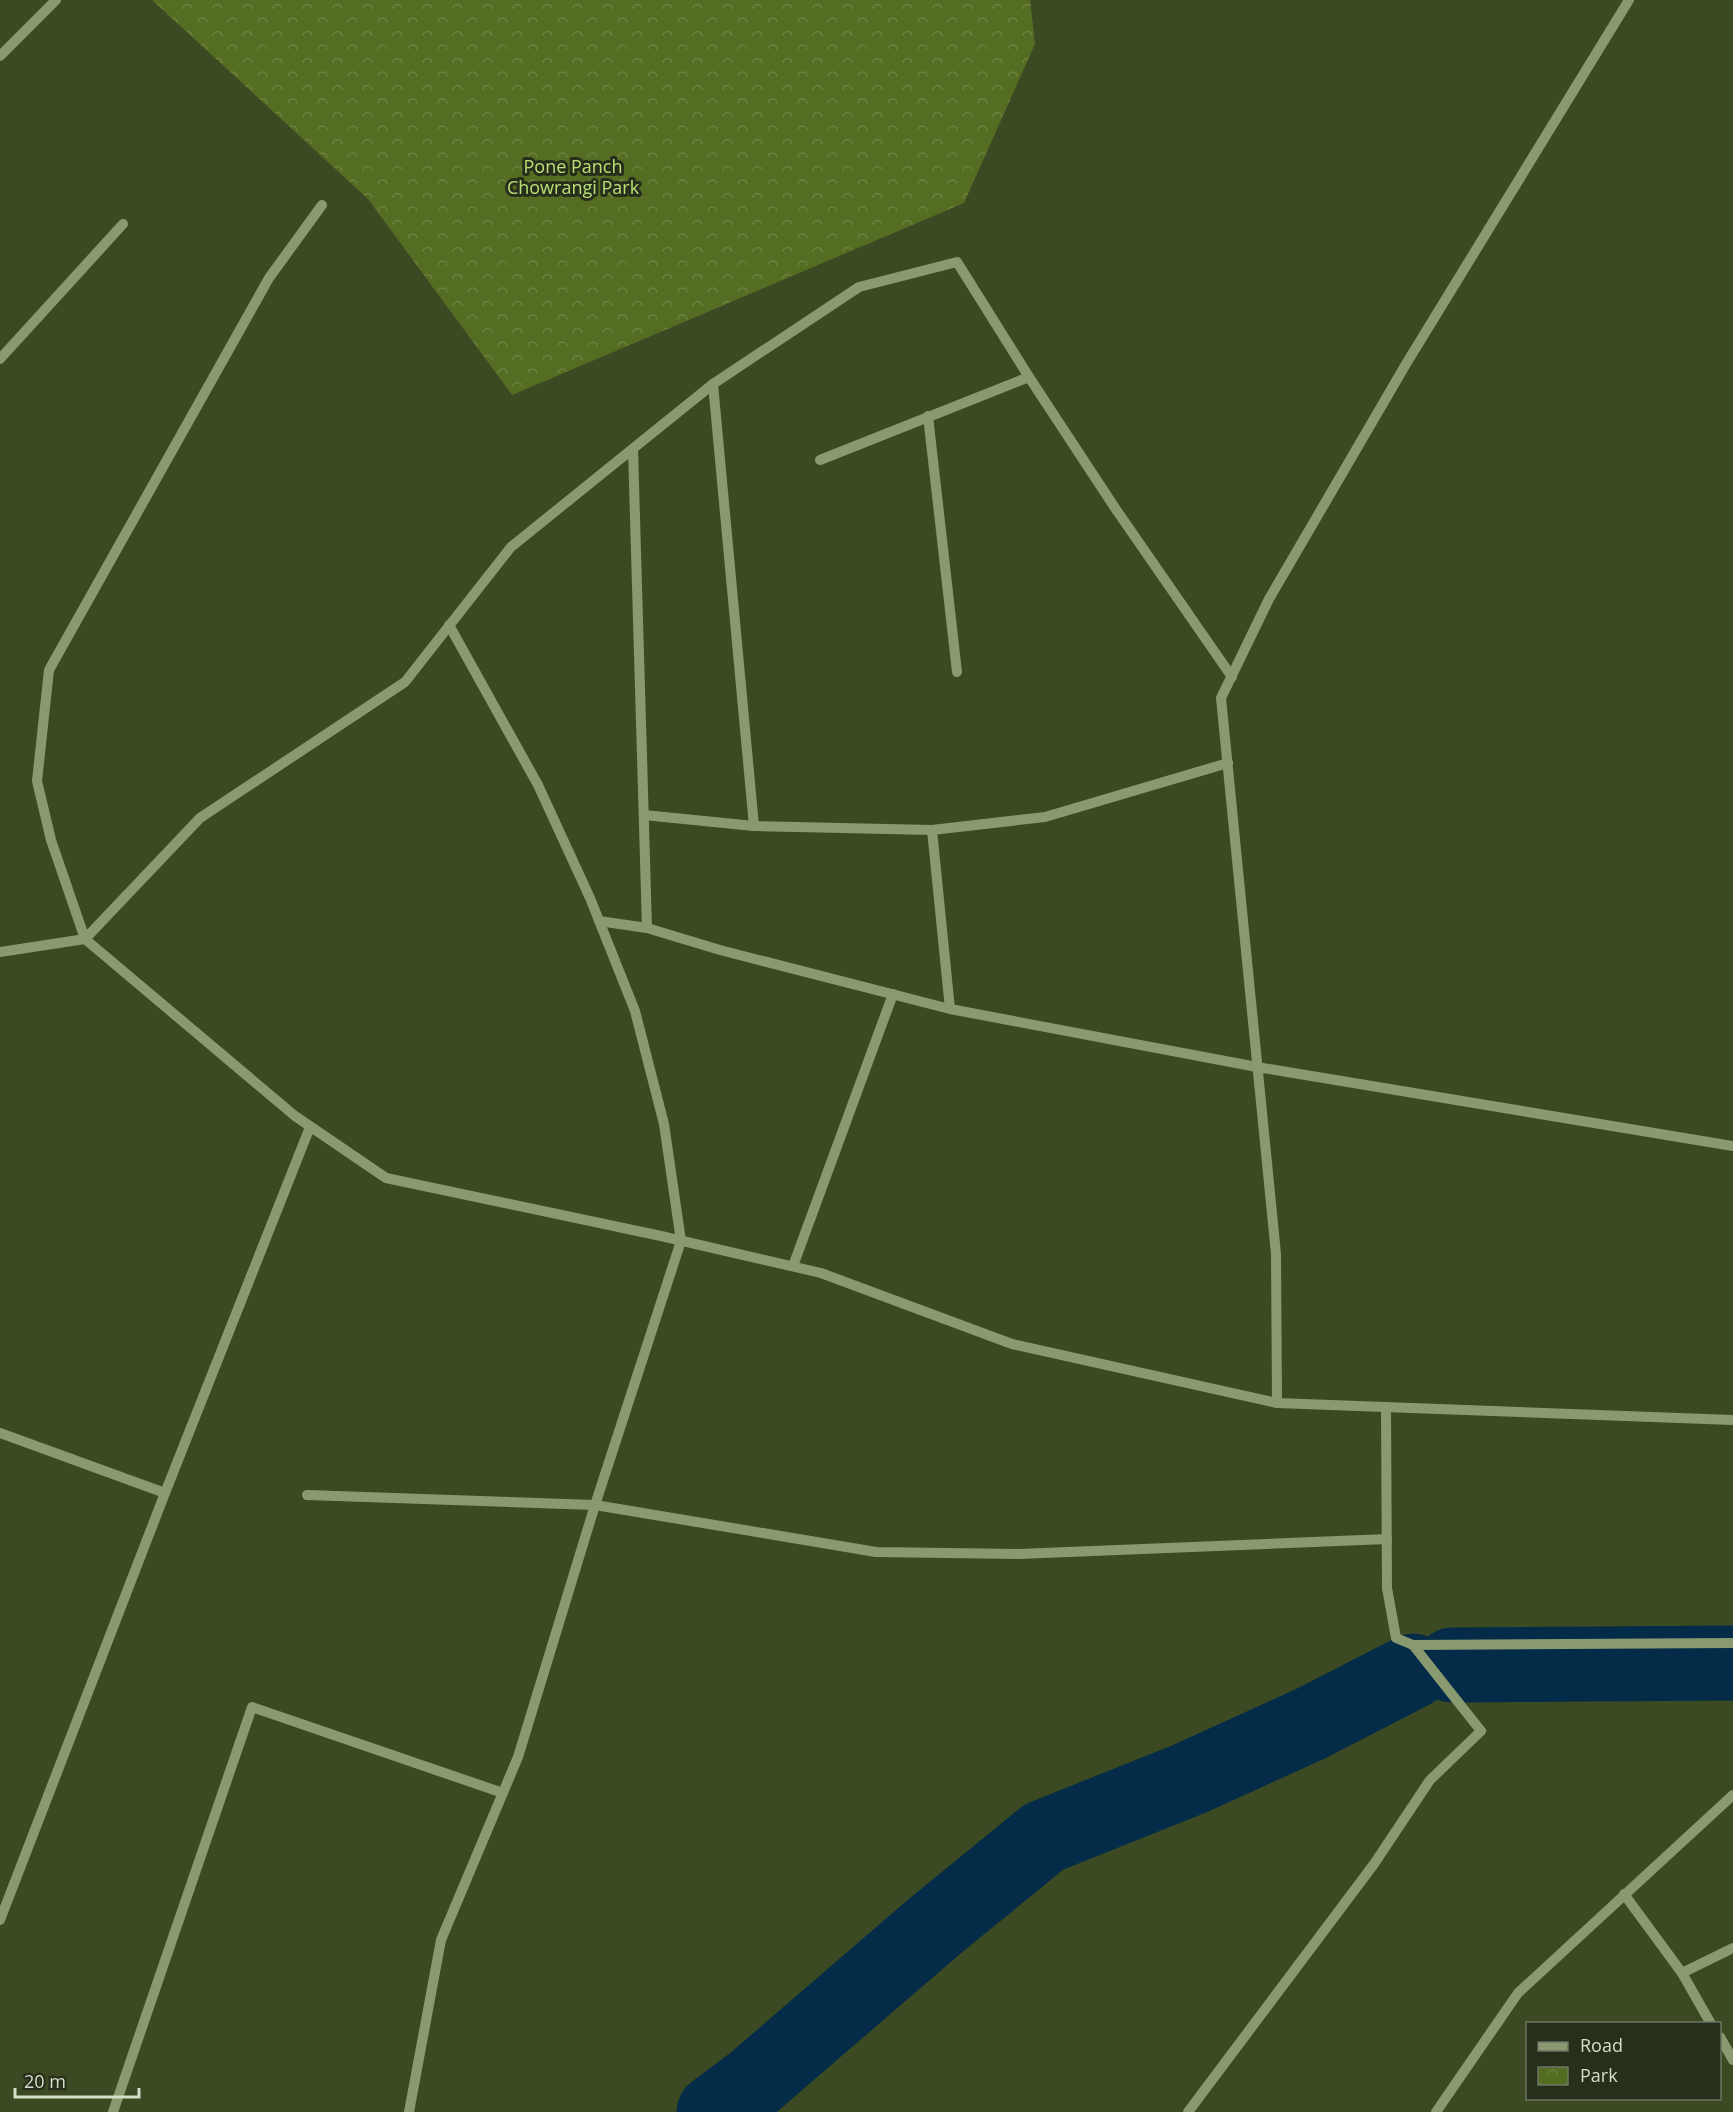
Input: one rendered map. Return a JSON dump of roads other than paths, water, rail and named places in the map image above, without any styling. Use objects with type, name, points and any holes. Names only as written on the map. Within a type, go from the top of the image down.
[{"type":"street","points":[[0,56],[56,0]]},
{"type":"street","points":[[1278,1403],[1276,1254],[1221,698],[1269,599],[1406,364],[1629,0]]},
{"type":"street","points":[[322,205],[269,278],[49,670],[37,781],[51,840],[85,939],[295,1116],[386,1178],[821,1273],[1012,1344],[1278,1403],[1733,1420]]},
{"type":"street","points":[[0,359],[123,224]]},
{"type":"street","points":[[0,952],[85,939],[200,818],[405,682],[511,547],[713,384],[859,287],[957,262],[1114,508],[1232,677]]},
{"type":"street","points":[[820,460],[1029,377]]},
{"type":"street","points":[[713,384],[754,826]]},
{"type":"street","points":[[928,416],[957,672]]},
{"type":"street","points":[[633,449],[647,928]]},
{"type":"street","points":[[409,2112],[441,1940],[518,1757],[595,1505],[681,1241],[664,1124],[635,1011],[599,921],[538,785],[449,626]]},
{"type":"street","points":[[644,815],[754,826],[932,831],[1045,817],[1228,763]]},
{"type":"street","points":[[932,831],[950,1009]]},
{"type":"street","points":[[599,921],[647,928],[720,950],[950,1009],[1257,1067],[1733,1146]]},
{"type":"street","points":[[793,1266],[893,994]]},
{"type":"street","points":[[0,1920],[310,1127]]},
{"type":"street","points":[[1386,1407],[1387,1588],[1396,1638],[1413,1645],[1733,1643]]},
{"type":"street","points":[[0,1433],[165,1493]]},
{"type":"street","points":[[307,1495],[595,1505],[876,1552],[1018,1554],[1387,1539]]},
{"type":"street","points":[[1188,2112],[1374,1864],[1430,1780],[1481,1731],[1413,1645]]},
{"type":"street","points":[[113,2112],[252,1707],[503,1793]]},
{"type":"street","points":[[1436,2112],[1518,1993],[1733,1796]]},
{"type":"street","points":[[1624,1894],[1682,1974],[1710,2022]]},
{"type":"street","points":[[1682,1974],[1733,1948]]},
{"type":"street","points":[[1721,2040],[1733,2060]]},
{"type":"waterway","points":[[1452,1665],[1733,1663]]},
{"type":"waterway","points":[[714,2112],[754,2082],[935,1926],[1044,1837],[1189,1779],[1312,1723],[1413,1671]]},
{"type":"park label","name":"Pone Panch Chowrangi Park","points":[[573,176]]}]
